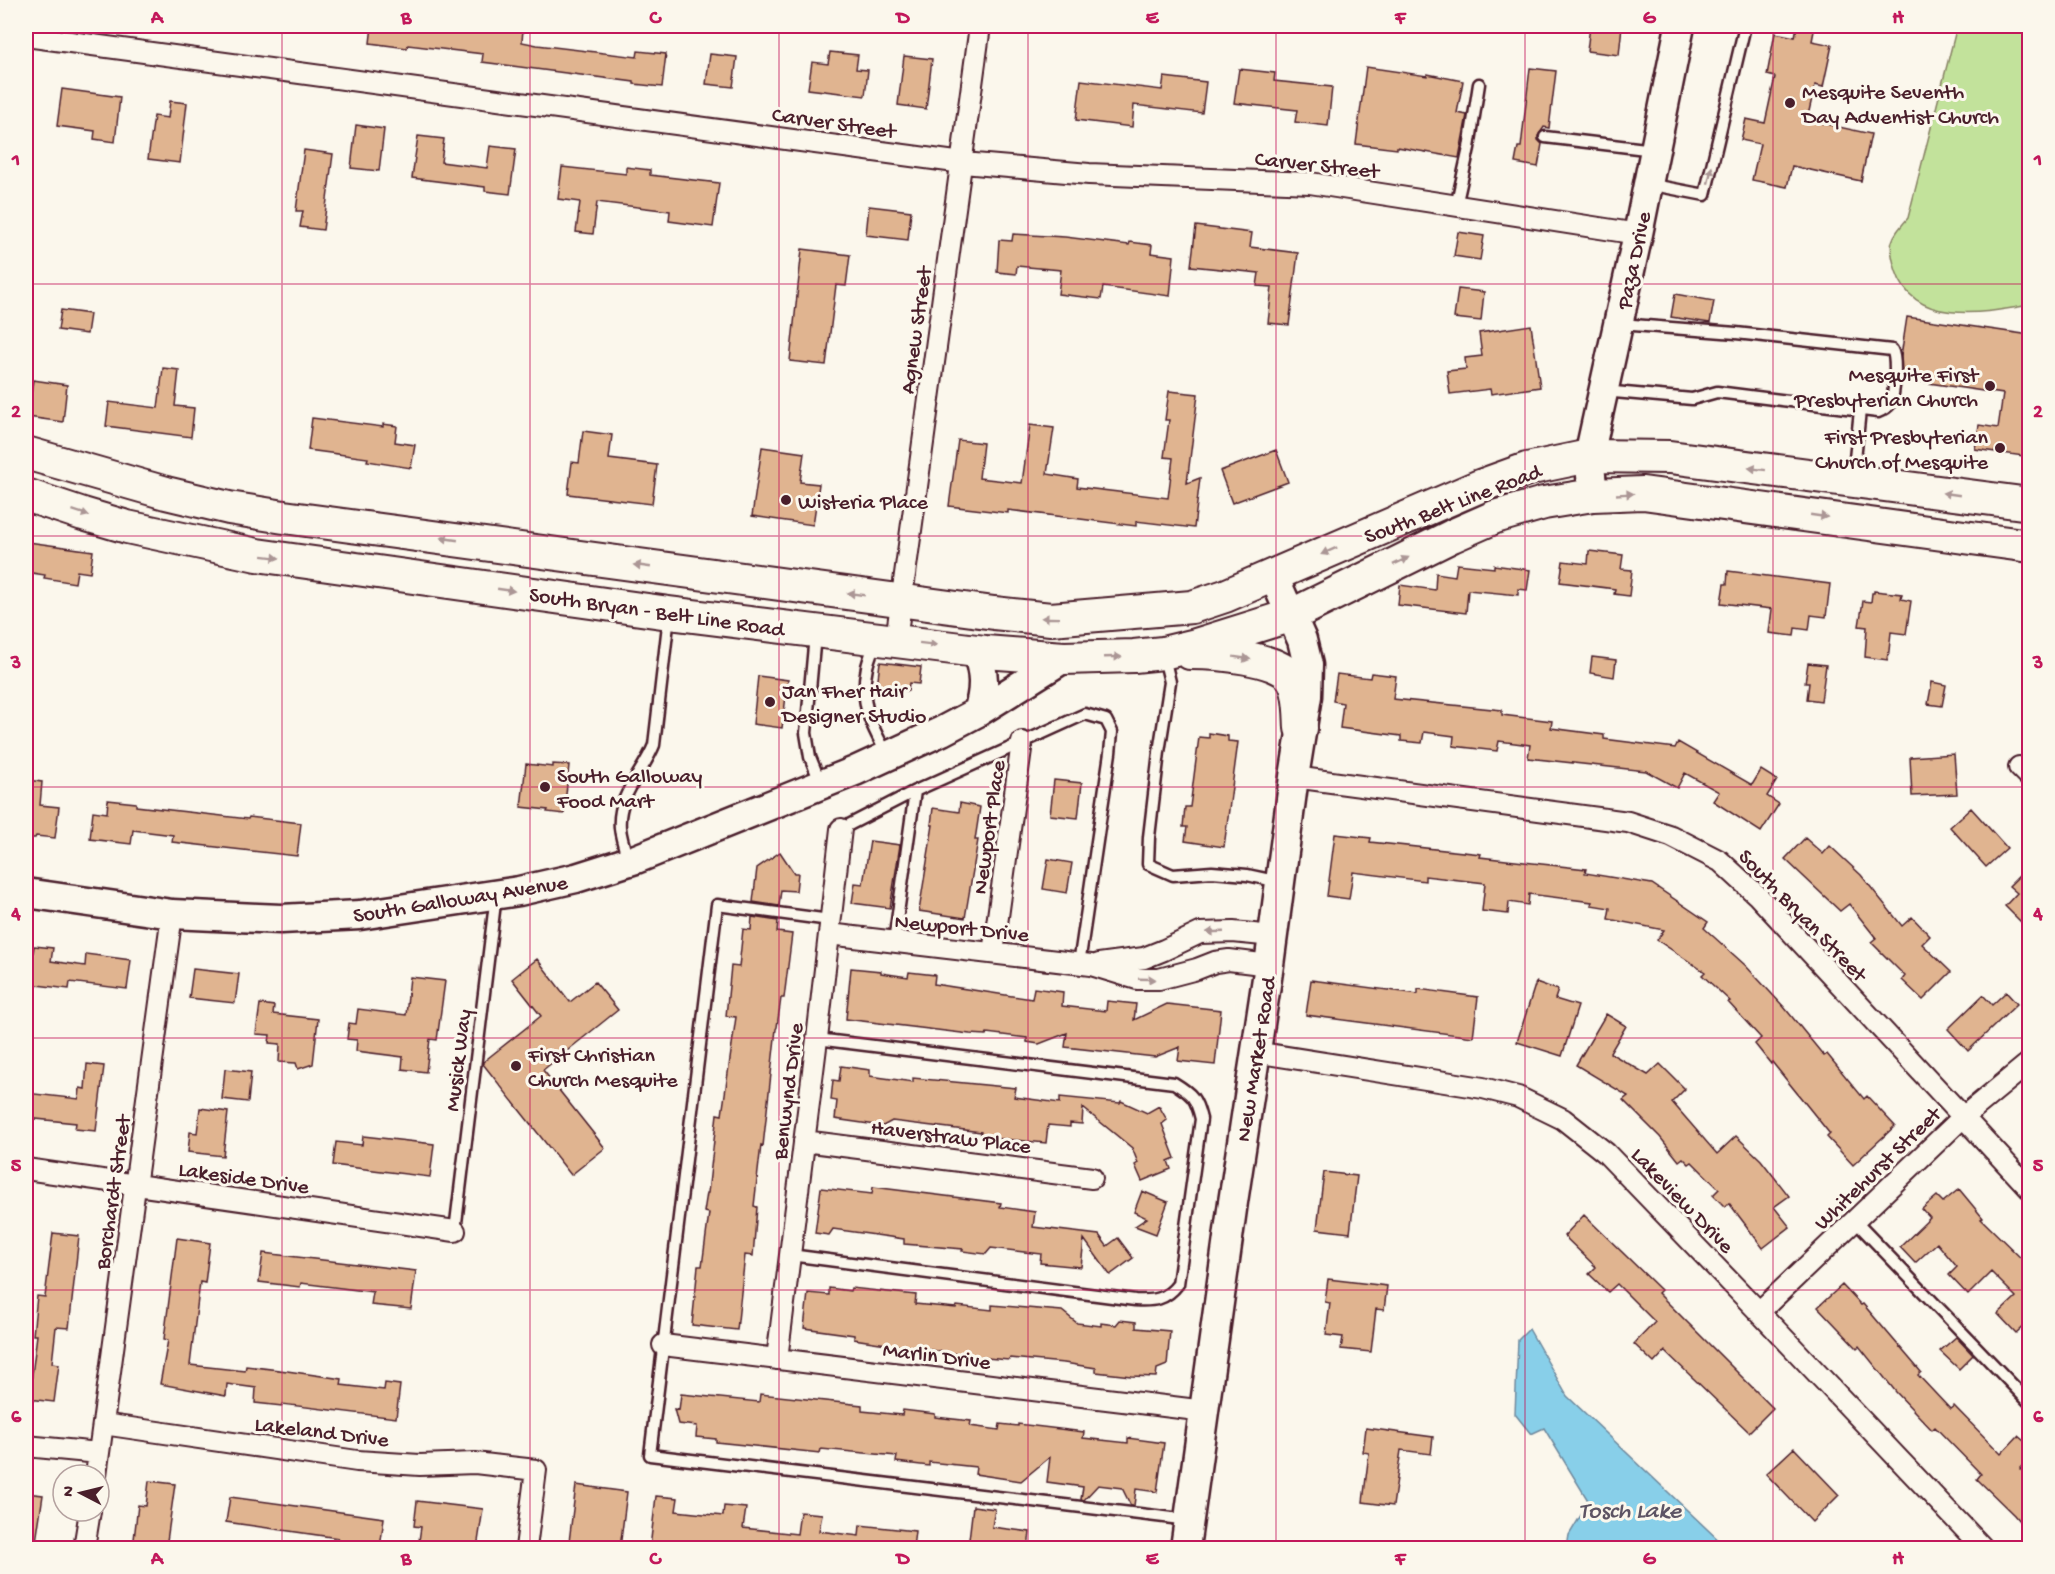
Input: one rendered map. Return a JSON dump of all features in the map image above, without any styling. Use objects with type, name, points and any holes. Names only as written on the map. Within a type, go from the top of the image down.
[{"type":"main road","name":"South Bryan - Belt Line Road","points":[[26,453],[166,493],[229,508],[1051,619],[1192,607],[1274,575]]},
{"type":"main road","name":"South Belt Line Road","points":[[1274,575],[1480,486],[1527,469],[1589,456],[1670,457],[2030,504]]},
{"type":"main road","points":[[1852,521],[1855,481]]},
{"type":"main road","name":"South Belt Line Road","points":[[1292,615],[1495,517],[1545,503],[1593,495],[1643,493],[2030,546]]},
{"type":"main road","name":"South Bryan - Belt Line Road","points":[[26,495],[127,527],[257,555],[669,613],[976,651],[1064,658],[1163,653],[1205,643],[1292,615]]},
{"type":"main road","points":[[1982,539],[1987,499]]},
{"type":"main road","points":[[669,613],[675,570]]},
{"type":"main road","points":[[1064,658],[1076,639],[1098,632],[1142,628],[1167,622],[1192,607]]},
{"type":"main road","points":[[1163,653],[1199,653],[1238,657],[1279,667],[1291,676],[1296,686],[1301,728]]},
{"type":"street","name":"Agnew Street","points":[[886,639],[902,600],[980,26]]},
{"type":"street","name":"Paza Drive","points":[[1593,495],[1589,456],[1638,234],[1680,26]]},
{"type":"street","name":"Carver Street","points":[[26,36],[963,163],[1089,174],[1310,183],[1638,234]]},
{"type":"street","name":"New Market Road","points":[[1185,1548],[1306,696],[1308,665],[1302,640],[1274,575]]},
{"type":"street","points":[[976,651],[983,670],[984,684],[978,712]]},
{"type":"street","name":"South Galloway Avenue","points":[[26,893],[172,914],[281,919],[360,915],[519,891],[576,878],[628,862],[888,756],[978,712],[1064,658]]},
{"type":"street","name":"Newport Place","points":[[993,953],[1022,742]]},
{"type":"street","name":"South Bryan Street","points":[[1294,777],[1628,822],[1671,836],[1720,861],[1758,896],[2030,1189]]},
{"type":"street","name":"Benwynd Drive","points":[[777,1359],[841,829]]},
{"type":"street","name":"Borchardt Street","points":[[98,1463],[172,914]]},
{"type":"street","name":"Newport Drive","points":[[830,927],[894,942],[1085,965],[1137,979],[1159,980],[1215,962],[1229,960],[1269,965]]},
{"type":"street","name":"Newport Drive","points":[[1085,965],[1144,958],[1200,933],[1233,932],[1273,936]]},
{"type":"street","name":"Lakeview Drive","points":[[1255,1053],[1483,1088],[1518,1096],[1563,1119],[1606,1153],[1983,1548]]},
{"type":"street","name":"Whitehurst Street","points":[[1759,1312],[1962,1118],[2030,1062]]},
{"type":"street","name":"Haverstraw Place","points":[[804,1141],[1092,1178]]},
{"type":"street","name":"Lakeside Drive","points":[[26,1169],[455,1231]]},
{"type":"street","name":"Marlin Drive","points":[[663,1344],[1205,1411]]},
{"type":"street","name":"Lakeland Drive","points":[[104,1424],[357,1461],[420,1465],[475,1463],[536,1470],[526,1548]]},
{"type":"street","points":[[26,1446],[99,1453]]},
{"type":"street","points":[[84,1548],[88,1523]]},
{"type":"lane","points":[[1648,184],[1705,195],[1745,26]]},
{"type":"lane","points":[[1456,206],[1469,148],[1479,84]]},
{"type":"lane","points":[[1545,137],[1654,150]]},
{"type":"lane","points":[[1603,391],[1692,399],[1717,392],[1878,412],[1891,403],[1895,361],[1892,350],[1736,333],[1618,324]]},
{"type":"lane","points":[[1855,481],[1860,410]]},
{"type":"lane","points":[[628,862],[620,828],[621,811],[628,789],[648,759],[654,745],[669,613]]},
{"type":"lane","points":[[815,631],[806,732],[810,757],[821,784]]},
{"type":"lane","points":[[886,639],[873,651],[867,666],[863,698],[871,724],[888,756]]},
{"type":"lane","points":[[1163,653],[1170,682],[1159,752],[1148,864],[1173,875],[1212,872],[1247,875],[1280,882]]},
{"type":"lane","points":[[841,829],[915,791],[1084,714],[1106,720],[1112,732],[1085,965]]},
{"type":"lane","points":[[894,942],[915,791]]},
{"type":"lane","name":"Musick Way","points":[[455,1231],[496,894]]},
{"type":"lane","points":[[830,927],[717,905],[650,1455],[1189,1520]]},
{"type":"lane","points":[[790,1255],[1135,1300],[1162,1299],[1178,1284],[1201,1119],[1197,1103],[1190,1092],[1174,1083],[817,1039]]},
{"type":"lane","points":[[1855,1221],[2030,1403]]},
{"type":"green space","points":[[1957,26],[2029,26],[2029,305],[1972,313],[1934,308],[1918,301],[1905,289],[1893,262],[1892,242],[1897,231],[1908,218]]},
{"type":"water","name":"Tosch Lake","points":[[1529,1329],[1567,1396],[1727,1548],[1567,1548],[1569,1535],[1589,1502],[1544,1428],[1531,1434],[1515,1414],[1518,1340]]},
{"type":"building","points":[[372,26],[495,26],[523,29],[522,42],[537,45],[637,57],[638,51],[666,54],[662,87],[482,62],[483,54],[370,43]]},
{"type":"building","points":[[1590,26],[1622,26],[1619,55],[1587,51]]},
{"type":"building","name":"Mesquite Seventh Day Adventist Church","points":[[1797,26],[1815,26],[1812,41],[1832,45],[1823,87],[1815,85],[1807,120],[1871,134],[1861,181],[1792,166],[1787,187],[1752,180],[1760,144],[1741,140],[1746,119],[1765,123],[1775,77],[1767,75],[1775,33],[1795,37]]},
{"type":"building","points":[[830,52],[858,55],[856,69],[868,70],[865,96],[808,89],[812,62],[828,64]]},
{"type":"building","points":[[710,54],[737,57],[733,87],[706,84]]},
{"type":"building","points":[[904,56],[932,59],[926,109],[898,105]]},
{"type":"building","points":[[1366,67],[1463,81],[1457,113],[1467,115],[1459,158],[1397,147],[1397,149],[1356,144]]},
{"type":"building","points":[[1530,68],[1556,71],[1549,128],[1544,127],[1538,136],[1542,144],[1538,167],[1515,163],[1518,147],[1521,147]]},
{"type":"building","points":[[1239,69],[1275,73],[1274,81],[1332,87],[1328,126],[1295,122],[1297,110],[1234,103]]},
{"type":"building","points":[[1164,77],[1206,82],[1202,113],[1134,105],[1132,127],[1076,120],[1081,80],[1162,90]]},
{"type":"building","points":[[62,89],[120,97],[115,142],[94,139],[95,131],[57,126]]},
{"type":"building","points":[[170,101],[187,103],[180,163],[148,159],[154,116],[168,118]]},
{"type":"building","points":[[356,125],[384,129],[379,171],[351,168]]},
{"type":"building","points":[[418,136],[444,139],[441,162],[487,168],[490,146],[516,149],[510,194],[485,191],[485,187],[412,178]]},
{"type":"building","points":[[304,150],[333,154],[323,230],[300,227],[303,211],[296,211]]},
{"type":"building","points":[[562,167],[626,174],[626,167],[650,170],[650,175],[719,183],[713,227],[669,221],[670,211],[597,202],[593,234],[576,232],[580,202],[558,199]]},
{"type":"building","points":[[869,206],[911,211],[908,240],[866,235]]},
{"type":"building","points":[[1196,226],[1252,233],[1250,247],[1298,253],[1289,325],[1268,323],[1272,287],[1257,286],[1259,273],[1191,266]]},
{"type":"building","points":[[1458,232],[1484,236],[1480,260],[1454,256]]},
{"type":"building","points":[[1013,234],[1065,237],[1129,245],[1130,242],[1152,245],[1151,253],[1174,256],[1170,296],[1103,287],[1101,299],[1058,294],[1061,270],[1017,266],[1016,274],[997,272],[999,240],[1012,241]]},
{"type":"building","points":[[802,249],[850,255],[846,286],[836,285],[826,365],[790,361]]},
{"type":"building","points":[[1458,289],[1484,292],[1481,321],[1454,318]]},
{"type":"building","points":[[1675,294],[1714,301],[1710,323],[1671,317]]},
{"type":"building","points":[[61,310],[90,314],[87,334],[58,330]]},
{"type":"building","name":"Mesquite First Presbyterian Church","points":[[1907,317],[2030,335],[2030,457],[1975,449],[1979,425],[1998,428],[2003,394],[1902,379],[1901,356]]},
{"type":"building","points":[[1531,325],[1540,387],[1491,394],[1490,389],[1450,394],[1447,371],[1466,369],[1465,358],[1482,356],[1479,333]]},
{"type":"building","points":[[163,368],[179,370],[175,406],[194,408],[191,437],[106,426],[109,402],[158,408]]},
{"type":"building","points":[[33,380],[67,385],[63,422],[28,417]]},
{"type":"building","points":[[1169,391],[1198,394],[1187,483],[1200,478],[1194,528],[1136,521],[1136,526],[1008,510],[1008,513],[949,506],[958,440],[983,443],[979,478],[1022,483],[1030,425],[1054,428],[1047,474],[1078,479],[1077,487],[1168,498],[1173,458],[1164,457],[1169,420],[1165,420]]},
{"type":"building","points":[[312,418],[383,427],[383,424],[397,426],[395,442],[415,445],[411,468],[367,461],[368,458],[308,450]]},
{"type":"building","points":[[583,431],[612,435],[609,459],[657,465],[652,504],[568,494],[572,462],[579,463]]},
{"type":"building","name":"Wisteria Place","points":[[762,447],[804,453],[800,482],[819,484],[813,525],[752,516]]},
{"type":"building","points":[[1276,450],[1288,482],[1232,503],[1220,471]]},
{"type":"building","points":[[28,542],[93,551],[90,573],[77,571],[75,583],[44,578],[45,575],[26,572]]},
{"type":"building","points":[[1589,551],[1623,555],[1621,569],[1632,570],[1629,596],[1614,594],[1615,589],[1560,582],[1563,561],[1588,564]]},
{"type":"building","points":[[1457,564],[1494,568],[1494,565],[1530,570],[1527,590],[1518,589],[1518,595],[1468,590],[1466,613],[1398,605],[1400,585],[1435,590],[1436,573],[1455,576]]},
{"type":"building","points":[[1728,571],[1830,584],[1826,617],[1811,615],[1809,630],[1795,628],[1794,636],[1769,633],[1772,609],[1721,603],[1724,584],[1727,584]]},
{"type":"building","points":[[1874,591],[1902,594],[1901,599],[1911,601],[1906,634],[1891,632],[1888,660],[1865,657],[1867,627],[1859,626],[1863,601],[1871,602]]},
{"type":"building","points":[[1592,657],[1616,660],[1614,677],[1590,673]]},
{"type":"building","points":[[880,662],[921,667],[919,684],[909,683],[908,691],[877,687]]},
{"type":"building","points":[[1808,663],[1826,665],[1821,701],[1807,699],[1809,683],[1805,683]]},
{"type":"building","points":[[1371,673],[1396,676],[1393,699],[1502,710],[1502,715],[1552,721],[1551,728],[1604,735],[1604,739],[1675,748],[1678,742],[1752,785],[1761,770],[1777,780],[1767,796],[1779,804],[1761,832],[1713,801],[1719,792],[1685,773],[1677,788],[1646,771],[1528,758],[1530,745],[1499,741],[1497,751],[1453,746],[1454,736],[1424,732],[1422,743],[1401,741],[1401,736],[1340,728],[1343,703],[1333,701],[1337,674],[1370,678]]},
{"type":"building","name":"Jan Fher Hair Designer Studio","points":[[758,676],[788,680],[782,728],[753,724]]},
{"type":"building","points":[[1932,682],[1946,685],[1942,706],[1928,704]]},
{"type":"building","points":[[1209,733],[1228,736],[1228,741],[1238,742],[1224,847],[1185,841],[1187,827],[1183,827],[1185,807],[1190,807],[1199,737],[1209,738]]},
{"type":"building","points":[[1954,754],[1957,794],[1912,796],[1910,757]]},
{"type":"building","name":"South Galloway Food Mart","points":[[526,764],[553,767],[553,764],[569,765],[564,814],[521,807]]},
{"type":"building","points":[[27,780],[42,782],[40,805],[59,807],[55,838],[36,836],[26,838]]},
{"type":"building","points":[[1054,780],[1082,783],[1078,818],[1050,815]]},
{"type":"building","points":[[108,800],[136,803],[136,806],[301,823],[297,856],[172,842],[173,835],[133,830],[131,844],[90,839],[93,811],[107,813]]},
{"type":"building","points":[[960,803],[980,807],[975,840],[978,840],[965,918],[919,911],[933,825],[931,825],[933,808],[959,812]]},
{"type":"building","points":[[1971,808],[2007,848],[1986,867],[1950,827]]},
{"type":"building","points":[[1335,834],[1371,838],[1370,842],[1481,854],[1480,857],[1586,869],[1585,873],[1652,884],[1708,922],[1704,928],[1745,965],[1784,1007],[1824,1056],[1827,1054],[1864,1099],[1867,1096],[1895,1126],[1853,1165],[1827,1137],[1830,1134],[1755,1044],[1761,1038],[1728,1002],[1730,1001],[1702,975],[1705,972],[1657,940],[1664,930],[1608,919],[1610,908],[1591,905],[1592,902],[1529,894],[1528,905],[1509,902],[1508,914],[1482,911],[1485,883],[1425,876],[1425,881],[1353,872],[1349,899],[1327,896]]},
{"type":"building","points":[[1805,838],[1823,854],[1830,846],[1861,875],[1902,926],[1912,917],[1930,936],[1922,944],[1951,972],[1923,1000],[1902,980],[1905,976],[1871,942],[1876,938],[1849,904],[1840,911],[1785,859]]},
{"type":"building","points":[[870,841],[900,845],[890,908],[852,903],[855,883],[863,884]]},
{"type":"building","points":[[780,852],[794,873],[798,873],[796,891],[781,890],[779,906],[753,902],[757,868]]},
{"type":"building","points":[[1048,859],[1072,863],[1067,893],[1043,889]]},
{"type":"building","points":[[2030,865],[2030,931],[2005,906],[2017,893],[2009,886]]},
{"type":"building","points":[[752,917],[778,921],[777,932],[792,934],[784,998],[781,998],[776,1029],[763,1146],[761,1145],[754,1206],[757,1207],[753,1256],[745,1255],[737,1330],[692,1325],[698,1266],[702,1266],[709,1213],[704,1212],[717,1114],[722,1115],[736,1017],[726,1016],[731,966],[739,967],[743,929],[751,930]]},
{"type":"building","points":[[34,946],[53,948],[51,961],[85,966],[86,954],[131,960],[127,989],[70,982],[69,989],[29,984]]},
{"type":"building","name":"First Christian Church Mesquite","points":[[537,959],[570,1002],[595,982],[618,1010],[543,1070],[605,1148],[571,1175],[483,1064],[541,1016],[512,979]]},
{"type":"building","points":[[851,968],[908,977],[909,972],[935,975],[934,984],[1032,999],[1034,988],[1063,992],[1062,1006],[1106,1011],[1107,1001],[1136,1004],[1134,1020],[1167,1004],[1221,1010],[1215,1065],[1178,1061],[1180,1047],[1155,1057],[1065,1047],[1067,1033],[1039,1044],[1027,1042],[1027,1038],[987,1033],[986,1035],[970,1034],[846,1019]]},
{"type":"building","points":[[193,969],[239,974],[235,1003],[189,998]]},
{"type":"building","points":[[410,977],[445,981],[437,1040],[430,1039],[426,1072],[402,1069],[403,1057],[356,1051],[357,1040],[347,1039],[349,1023],[356,1024],[358,1009],[406,1015]]},
{"type":"building","points":[[1311,980],[1418,994],[1418,989],[1478,997],[1473,1037],[1306,1015]]},
{"type":"building","points":[[1536,982],[1558,990],[1555,999],[1578,1006],[1562,1056],[1517,1042]]},
{"type":"building","points":[[2006,992],[2017,1004],[1968,1051],[1948,1029],[1983,995],[1992,1005]]},
{"type":"building","points":[[260,1004],[274,1006],[273,1014],[318,1019],[313,1064],[298,1069],[296,1063],[279,1062],[280,1044],[269,1043],[270,1035],[256,1034]]},
{"type":"building","points":[[1606,1014],[1626,1026],[1610,1053],[1648,1075],[1660,1064],[1685,1089],[1672,1102],[1717,1154],[1736,1136],[1761,1160],[1789,1196],[1774,1207],[1790,1227],[1763,1248],[1729,1203],[1725,1207],[1713,1195],[1719,1189],[1692,1162],[1689,1164],[1683,1158],[1679,1161],[1660,1137],[1623,1100],[1628,1096],[1576,1065]]},
{"type":"building","points":[[87,1064],[104,1066],[96,1131],[75,1129],[76,1123],[26,1118],[26,1093],[79,1099],[80,1088],[85,1089]]},
{"type":"building","points":[[841,1066],[870,1070],[870,1076],[913,1082],[913,1078],[1016,1088],[1014,1097],[1060,1103],[1060,1097],[1120,1103],[1121,1101],[1147,1113],[1159,1106],[1167,1120],[1162,1124],[1175,1158],[1168,1161],[1171,1169],[1142,1181],[1135,1165],[1138,1163],[1132,1148],[1083,1108],[1082,1124],[1070,1123],[1070,1127],[1048,1125],[1046,1143],[981,1137],[981,1132],[892,1121],[883,1126],[835,1119],[837,1101],[831,1100],[833,1080],[839,1081]]},
{"type":"building","points":[[225,1069],[251,1072],[248,1102],[222,1099]]},
{"type":"building","points":[[200,1108],[228,1112],[223,1156],[188,1152],[190,1132],[197,1133]]},
{"type":"building","points":[[363,1136],[434,1144],[430,1177],[333,1165],[336,1142],[362,1145]]},
{"type":"building","points":[[1324,1172],[1357,1176],[1350,1233],[1317,1229]]},
{"type":"building","points":[[873,1187],[1001,1203],[1000,1207],[1035,1212],[1033,1227],[1099,1235],[1107,1246],[1118,1238],[1133,1258],[1110,1275],[1084,1239],[1081,1267],[1040,1263],[1041,1254],[991,1248],[986,1254],[962,1251],[963,1249],[904,1244],[904,1239],[833,1229],[829,1235],[815,1233],[821,1188],[872,1194]]},
{"type":"building","points":[[1959,1189],[1983,1218],[1981,1219],[2030,1267],[2030,1320],[2016,1333],[1998,1314],[2016,1297],[1991,1272],[1968,1295],[1949,1275],[1957,1267],[1937,1243],[1915,1263],[1900,1247],[1930,1218],[1922,1209],[1937,1196],[1943,1202]]},
{"type":"building","points":[[1142,1191],[1168,1202],[1156,1234],[1135,1226],[1147,1218],[1134,1212]]},
{"type":"building","points":[[1584,1215],[1661,1290],[1658,1293],[1773,1408],[1749,1432],[1665,1351],[1654,1363],[1634,1344],[1655,1322],[1617,1284],[1608,1292],[1589,1274],[1596,1267],[1564,1236]]},
{"type":"building","points":[[53,1233],[79,1236],[69,1328],[56,1327],[52,1363],[59,1364],[54,1402],[29,1399],[37,1335],[33,1335],[37,1296],[45,1297]]},
{"type":"building","points":[[177,1238],[210,1243],[205,1283],[200,1282],[190,1365],[245,1371],[246,1366],[287,1371],[342,1379],[341,1385],[384,1390],[385,1383],[400,1385],[396,1418],[282,1404],[282,1406],[255,1403],[256,1388],[227,1384],[226,1396],[160,1384],[168,1340],[164,1339]]},
{"type":"building","points":[[263,1253],[416,1271],[411,1309],[371,1305],[373,1292],[301,1283],[300,1287],[259,1282]]},
{"type":"building","points":[[1328,1279],[1387,1286],[1384,1310],[1376,1309],[1371,1352],[1341,1349],[1343,1337],[1326,1335],[1330,1303],[1325,1302]]},
{"type":"building","points":[[1842,1285],[1861,1305],[1863,1304],[1921,1372],[1918,1375],[1950,1409],[1954,1406],[2001,1454],[2018,1436],[2030,1446],[2030,1459],[2020,1469],[2030,1478],[2030,1534],[1977,1479],[1981,1474],[1935,1427],[1932,1430],[1896,1392],[1859,1346],[1857,1348],[1818,1307]]},
{"type":"building","points":[[829,1288],[916,1295],[915,1304],[992,1310],[992,1305],[1062,1311],[1077,1323],[1101,1326],[1101,1323],[1116,1325],[1120,1320],[1136,1322],[1136,1328],[1170,1331],[1167,1365],[1157,1369],[1156,1377],[1131,1376],[1096,1372],[1096,1368],[1064,1363],[986,1358],[880,1343],[854,1339],[854,1335],[804,1328],[808,1293],[829,1295]]},
{"type":"building","points":[[1956,1337],[1973,1355],[1959,1369],[1940,1351]]},
{"type":"building","points":[[681,1394],[759,1402],[760,1394],[862,1405],[862,1411],[902,1415],[903,1410],[935,1414],[935,1417],[971,1421],[970,1426],[999,1430],[1000,1424],[1018,1426],[1018,1424],[1084,1432],[1083,1438],[1128,1443],[1128,1438],[1164,1443],[1157,1492],[1136,1489],[1134,1506],[1131,1506],[1122,1488],[1098,1485],[1084,1500],[1081,1499],[1083,1487],[1047,1482],[1050,1457],[1021,1481],[975,1474],[976,1467],[929,1462],[929,1466],[896,1462],[897,1456],[821,1449],[820,1453],[716,1442],[716,1439],[696,1437],[697,1426],[678,1424],[674,1409],[679,1410]]},
{"type":"building","points":[[1366,1428],[1433,1437],[1431,1454],[1401,1450],[1393,1506],[1363,1502],[1369,1453],[1363,1452]]},
{"type":"building","points":[[1794,1448],[1839,1495],[1812,1522],[1766,1474]]},
{"type":"building","points":[[149,1481],[175,1484],[166,1548],[133,1548],[138,1505],[146,1506]]},
{"type":"building","points":[[576,1485],[627,1492],[620,1548],[569,1542]]},
{"type":"building","points":[[26,1493],[43,1495],[35,1548],[26,1548]]},
{"type":"building","points":[[656,1496],[678,1498],[676,1511],[723,1516],[724,1506],[746,1508],[743,1528],[797,1534],[800,1512],[822,1514],[819,1531],[859,1536],[860,1525],[915,1531],[913,1548],[650,1548]]},
{"type":"building","points":[[230,1497],[384,1518],[380,1548],[337,1548],[338,1538],[226,1522]]},
{"type":"building","points":[[417,1501],[483,1509],[477,1548],[418,1548],[421,1527],[414,1526]]},
{"type":"building","points":[[973,1506],[995,1509],[992,1527],[1030,1532],[1028,1548],[968,1548]]},
{"type":"place","name":"Mesquite Seventh Day Adventist Church","points":[[1790,103]]},
{"type":"place","name":"Mesquite First Presbyterian Church","points":[[1990,386]]},
{"type":"place","name":"First Presbyterian Church of Mesquite","points":[[2000,448]]},
{"type":"place","name":"Wisteria Place","points":[[786,500]]},
{"type":"place","name":"Jan Fher Hair Designer Studio","points":[[770,702]]},
{"type":"place","name":"South Galloway Food Mart","points":[[545,787]]},
{"type":"place","name":"First Christian Church Mesquite","points":[[516,1066]]}]
